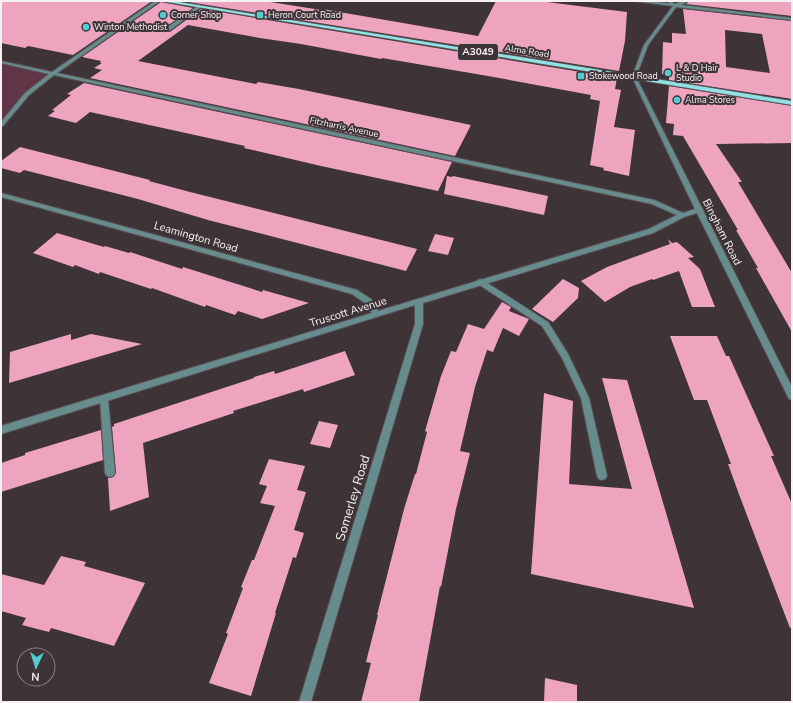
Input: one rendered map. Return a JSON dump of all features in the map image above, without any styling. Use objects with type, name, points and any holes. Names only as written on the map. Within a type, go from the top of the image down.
[{"type":"main road","name":"Alma Road","points":[[164,1],[792,103]]},
{"type":"street","points":[[1,125],[27,94],[52,74],[158,1]]},
{"type":"street","points":[[636,1],[735,14],[792,19]]},
{"type":"street","points":[[669,1],[675,6]]},
{"type":"street","points":[[634,77],[646,45],[675,6],[686,1]]},
{"type":"street","points":[[167,30],[200,7]]},
{"type":"street","name":"Fitzharris Avenue","points":[[1,62],[654,202],[682,215]]},
{"type":"street","name":"Bingham Road","points":[[634,77],[698,210],[792,396]]},
{"type":"street","name":"Leamington Road","points":[[1,194],[354,292],[368,301],[377,315]]},
{"type":"street","name":"Truscott Avenue","points":[[1,430],[651,231],[682,215],[698,210]]},
{"type":"street","points":[[481,282],[545,324],[565,356],[585,398],[602,476]]},
{"type":"street","name":"Somerley Road","points":[[305,702],[419,324],[419,301]]},
{"type":"street","points":[[104,399],[110,472]]},
{"type":"shaded area","points":[[1,62],[52,74],[27,94],[1,125]]},
{"type":"building","points":[[1,1],[152,1],[73,55],[28,46],[25,48],[1,43]]},
{"type":"building","points":[[182,1],[264,1],[322,9],[478,36],[496,1],[539,1],[627,12],[625,41],[619,71]]},
{"type":"building","points":[[689,1],[792,1],[792,16],[686,4]]},
{"type":"building","points":[[161,2],[193,8],[164,28],[165,32],[170,32],[201,9],[617,78],[615,89],[621,90],[614,127],[635,130],[629,176],[603,170],[604,168],[590,165],[600,101],[590,99],[591,95],[488,76],[188,25],[138,61],[256,84],[258,82],[299,89],[471,125],[455,156],[90,78],[102,70],[94,68],[102,63],[100,63],[101,61],[82,57]]},
{"type":"building","points":[[683,9],[792,21],[792,99],[669,80],[669,75],[662,74],[663,42],[672,43],[672,33],[686,34]],"holes":[[[725,30],[762,34],[770,73],[726,67]]]},
{"type":"building","points":[[84,83],[452,162],[438,191],[321,166],[244,148],[245,146],[90,112],[76,123],[48,116],[55,111],[52,110],[71,95],[67,94]]},
{"type":"building","points":[[669,86],[792,106],[792,143],[716,144],[742,182],[738,182],[792,273],[792,332],[736,230],[738,230],[683,136],[673,135],[674,124],[666,123]]},
{"type":"building","points":[[20,147],[150,180],[149,181],[190,192],[417,249],[406,271],[208,220],[138,199],[24,170],[20,173],[1,168],[1,161]]},
{"type":"building","points":[[447,176],[548,196],[544,215],[444,194]]},
{"type":"building","points":[[57,233],[104,247],[130,252],[182,269],[183,267],[262,292],[263,290],[309,303],[262,319],[238,311],[235,315],[206,305],[205,307],[152,288],[151,289],[100,272],[99,274],[75,265],[73,267],[33,253]]},
{"type":"building","points":[[435,234],[454,238],[448,255],[428,251]]},
{"type":"building","points":[[668,239],[672,243],[677,242],[694,257],[688,258],[700,269],[715,307],[692,307],[679,271],[630,287],[605,302],[581,281],[607,267],[670,244]]},
{"type":"building","points":[[563,279],[579,288],[578,298],[553,322],[532,309]]},
{"type":"building","points":[[502,302],[511,307],[509,311],[529,319],[519,336],[503,328],[493,352],[487,350],[475,387],[460,451],[470,453],[456,509],[441,587],[440,586],[419,702],[361,702],[371,663],[366,662],[377,615],[404,509],[416,474],[427,432],[425,431],[441,376],[451,351],[456,352],[468,324],[484,329]]},
{"type":"building","points":[[71,334],[71,340],[91,334],[142,344],[9,383],[10,352]]},
{"type":"building","points":[[670,336],[717,336],[726,356],[729,356],[774,456],[771,456],[792,504],[792,627],[790,628],[740,497],[728,464],[731,464],[707,400],[694,400]]},
{"type":"building","points":[[345,351],[355,375],[304,392],[303,389],[233,411],[234,413],[143,443],[149,497],[110,511],[108,478],[113,477],[116,473],[112,427],[114,424],[254,377],[274,371],[275,374]]},
{"type":"building","points":[[602,378],[627,380],[694,608],[531,574],[544,393],[573,401],[569,484],[632,489]]},
{"type":"building","points":[[319,421],[338,425],[330,448],[310,444]]},
{"type":"building","points":[[101,430],[103,460],[1,492],[1,463],[25,455],[25,453]]},
{"type":"building","points":[[269,459],[305,466],[297,490],[306,492],[294,530],[304,533],[296,558],[293,557],[251,696],[209,683],[228,634],[226,633],[243,588],[241,587],[252,560],[254,560],[275,506],[260,503],[267,486],[259,484]]},
{"type":"building","points":[[61,556],[86,562],[84,566],[145,583],[114,646],[51,628],[49,632],[22,625],[26,618],[1,611],[1,574],[44,585]]},
{"type":"building","points":[[545,678],[577,685],[577,702],[544,702]]},
{"type":"place","name":"Corner Shop","points":[[163,15]]},
{"type":"place","name":"Heron Court Road","points":[[260,15]]},
{"type":"place","name":"Winton Methodist","points":[[86,27]]},
{"type":"place","name":"L & D Hair Studio","points":[[668,73]]},
{"type":"place","name":"Stokewood Road","points":[[581,76]]},
{"type":"place","name":"Alma Stores","points":[[677,100]]}]
